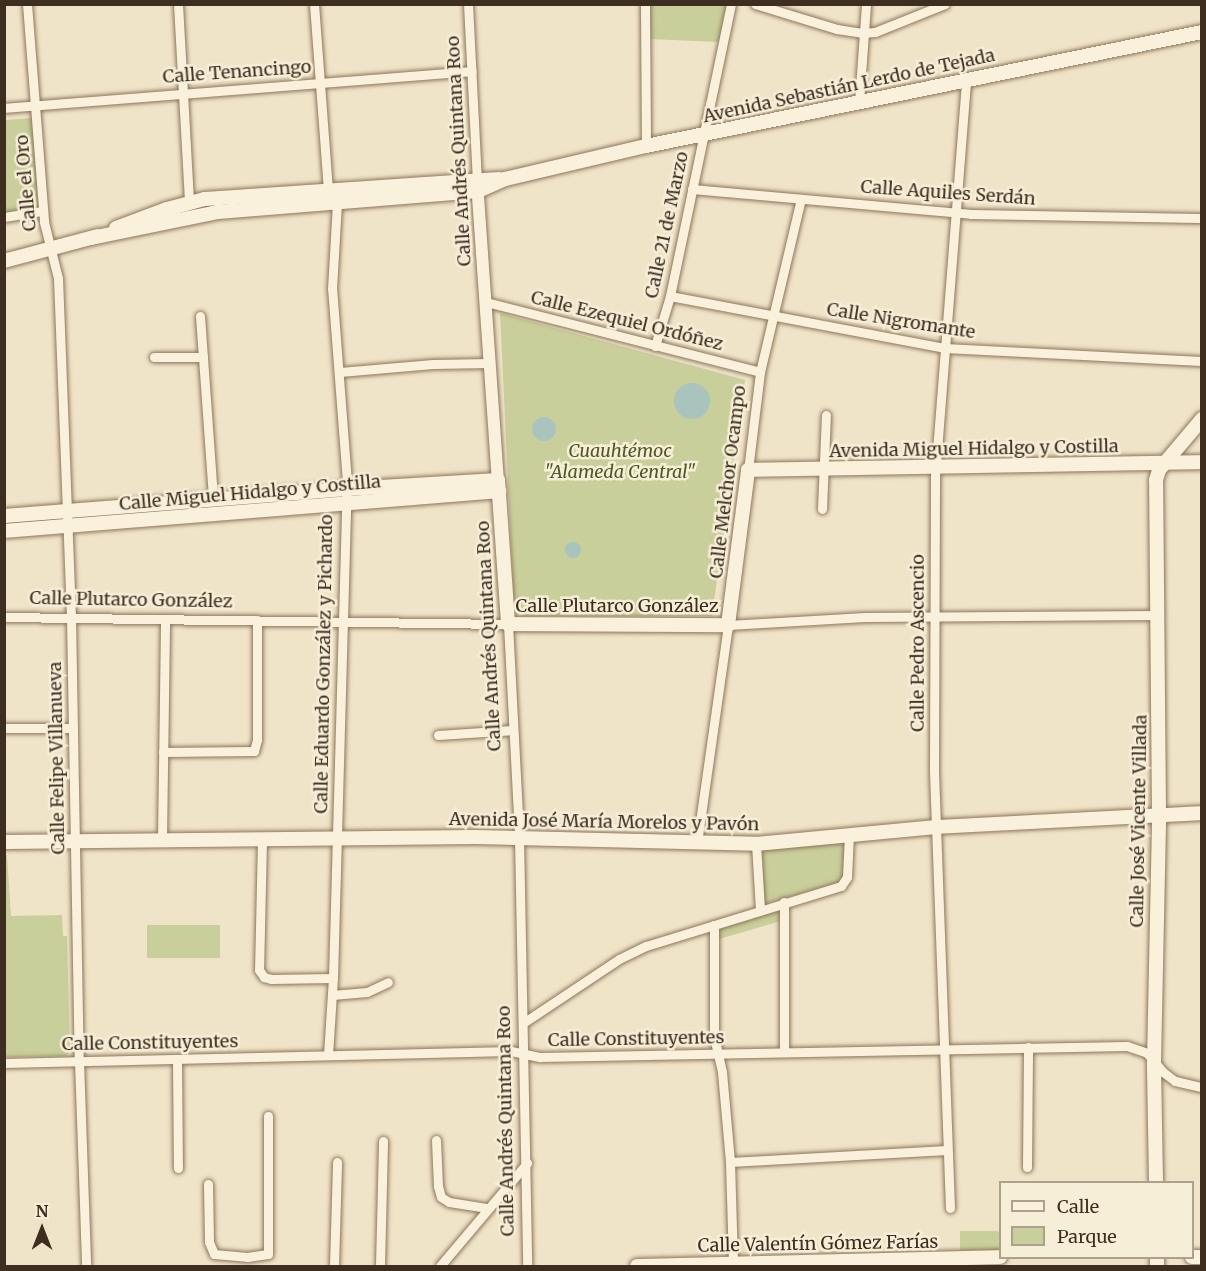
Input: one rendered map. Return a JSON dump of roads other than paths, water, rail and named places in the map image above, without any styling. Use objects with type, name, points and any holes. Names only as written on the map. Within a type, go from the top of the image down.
[{"type":"main road","name":"Avenida Sebastián Lerdo de Tejada","points":[[91,238],[131,232],[202,214],[337,203],[477,185],[646,146],[1202,32]]},
{"type":"main road","name":"Avenida Sebastián Lerdo de Tejada","points":[[4,261],[91,238],[189,202],[328,190],[477,185]]},
{"type":"main road","name":"Calle José Vicente Villada","points":[[1156,1181],[1154,1062],[1159,814],[1156,480],[1159,470],[1202,419]]},
{"type":"main road","name":"Avenida Miguel Hidalgo y Costilla","points":[[748,470],[1202,462]]},
{"type":"main road","name":"Calle Melchor Ocampo","points":[[728,625],[748,470]]},
{"type":"main road","name":"Calle Miguel Hidalgo y Costilla","points":[[4,516],[347,489],[498,485]]},
{"type":"main road","name":"Calle Miguel Hidalgo y Costilla","points":[[4,531],[345,503],[498,485]]},
{"type":"main road","name":"Calle Andrés Quintana Roo","points":[[498,485],[508,624]]},
{"type":"main road","name":"Calle Plutarco González","points":[[508,624],[728,625]]},
{"type":"main road","name":"Avenida José María Morelos y Pavón","points":[[4,842],[519,837],[756,844],[936,827],[1202,813]]},
{"type":"main road","name":"Calle Valentín Gómez Farías","points":[[637,1266],[999,1257]]},
{"type":"street","name":"Calle el Oro","points":[[27,4],[45,231],[51,250]]},
{"type":"street","points":[[178,4],[189,202]]},
{"type":"street","points":[[314,4],[328,190]]},
{"type":"street","name":"Calle Andrés Quintana Roo","points":[[468,4],[477,185],[498,485]]},
{"type":"street","points":[[645,4],[646,146]]},
{"type":"street","name":"Calle 21 de Marzo","points":[[655,346],[670,296],[731,4]]},
{"type":"street","points":[[755,4],[837,29],[862,33],[875,32],[945,4]]},
{"type":"street","points":[[860,102],[862,33],[866,4]]},
{"type":"street","name":"Calle Tenancingo","points":[[4,108],[183,92],[472,71]]},
{"type":"street","name":"Calle Pedro Ascencio","points":[[950,1208],[936,827],[935,467],[966,80]]},
{"type":"street","name":"Calle Aquiles Serdán","points":[[693,189],[956,213],[1202,218]]},
{"type":"street","name":"Calle Melchor Ocampo","points":[[748,470],[760,372],[771,315],[801,198]]},
{"type":"street","name":"Calle Eduardo González y Pichardo","points":[[328,1055],[333,978],[347,489],[332,280],[337,203]]},
{"type":"street","points":[[4,217],[44,211]]},
{"type":"street","name":"Calle Felipe Villanueva","points":[[51,250],[58,279],[68,526],[79,1061],[86,1266]]},
{"type":"street","name":"Calle Nigromante","points":[[670,296],[944,348],[1202,361]]},
{"type":"street","name":"Calle Ezequiel Ordóñez","points":[[486,302],[760,372]]},
{"type":"street","points":[[200,316],[213,499]]},
{"type":"street","points":[[154,357],[203,357]]},
{"type":"street","points":[[340,372],[433,364],[490,363]]},
{"type":"street","points":[[822,509],[826,415]]},
{"type":"street","name":"Calle Plutarco González","points":[[728,625],[935,616],[1158,615]]},
{"type":"street","name":"Calle Plutarco González","points":[[4,617],[508,624]]},
{"type":"street","points":[[162,840],[165,619]]},
{"type":"street","points":[[163,752],[249,753],[256,748],[258,620]]},
{"type":"street","name":"Calle Andrés Quintana Roo","points":[[508,624],[519,837],[527,1163],[527,1266]]},
{"type":"street","name":"Calle Melchor Ocampo","points":[[697,843],[728,625]]},
{"type":"street","points":[[4,728],[73,728]]},
{"type":"street","points":[[438,735],[513,730]]},
{"type":"street","points":[[523,1023],[619,959],[656,943],[843,884],[847,878],[849,834]]},
{"type":"street","points":[[262,840],[259,970],[264,977],[271,979],[333,978]]},
{"type":"street","points":[[756,844],[760,909]]},
{"type":"street","points":[[784,902],[784,1052]]},
{"type":"street","points":[[714,925],[714,1028],[722,1072],[730,1162],[733,1265]]},
{"type":"street","points":[[332,995],[367,992],[388,982]]},
{"type":"street","name":"Calle Constituyentes","points":[[4,1063],[328,1055],[524,1053],[540,1057],[1127,1046],[1141,1049],[1175,1081],[1202,1087]]},
{"type":"street","points":[[1027,1167],[1028,1047]]},
{"type":"street","points":[[177,1059],[178,1168]]},
{"type":"street","points":[[208,1184],[212,1251],[247,1262],[265,1256],[270,1250],[268,1116]]},
{"type":"street","points":[[436,1140],[438,1186],[441,1197],[449,1202],[488,1208]]},
{"type":"street","points":[[380,1266],[382,1141]]},
{"type":"street","points":[[730,1162],[947,1150]]},
{"type":"street","points":[[334,1266],[337,1162]]},
{"type":"street","points":[[440,1266],[527,1163]]},
{"type":"water","points":[[692,383],[704,389],[710,401],[704,413],[692,419],[680,413],[674,401],[680,389]]},
{"type":"water","points":[[544,417],[553,420],[556,429],[553,438],[544,441],[535,438],[532,429],[535,420]]},
{"type":"water","points":[[570,542],[576,542],[581,550],[579,556],[570,558],[565,553],[565,547]]},
{"type":"park label","name":"Cuauhtémoc \"Alameda Central\"","points":[[620,462]]}]
